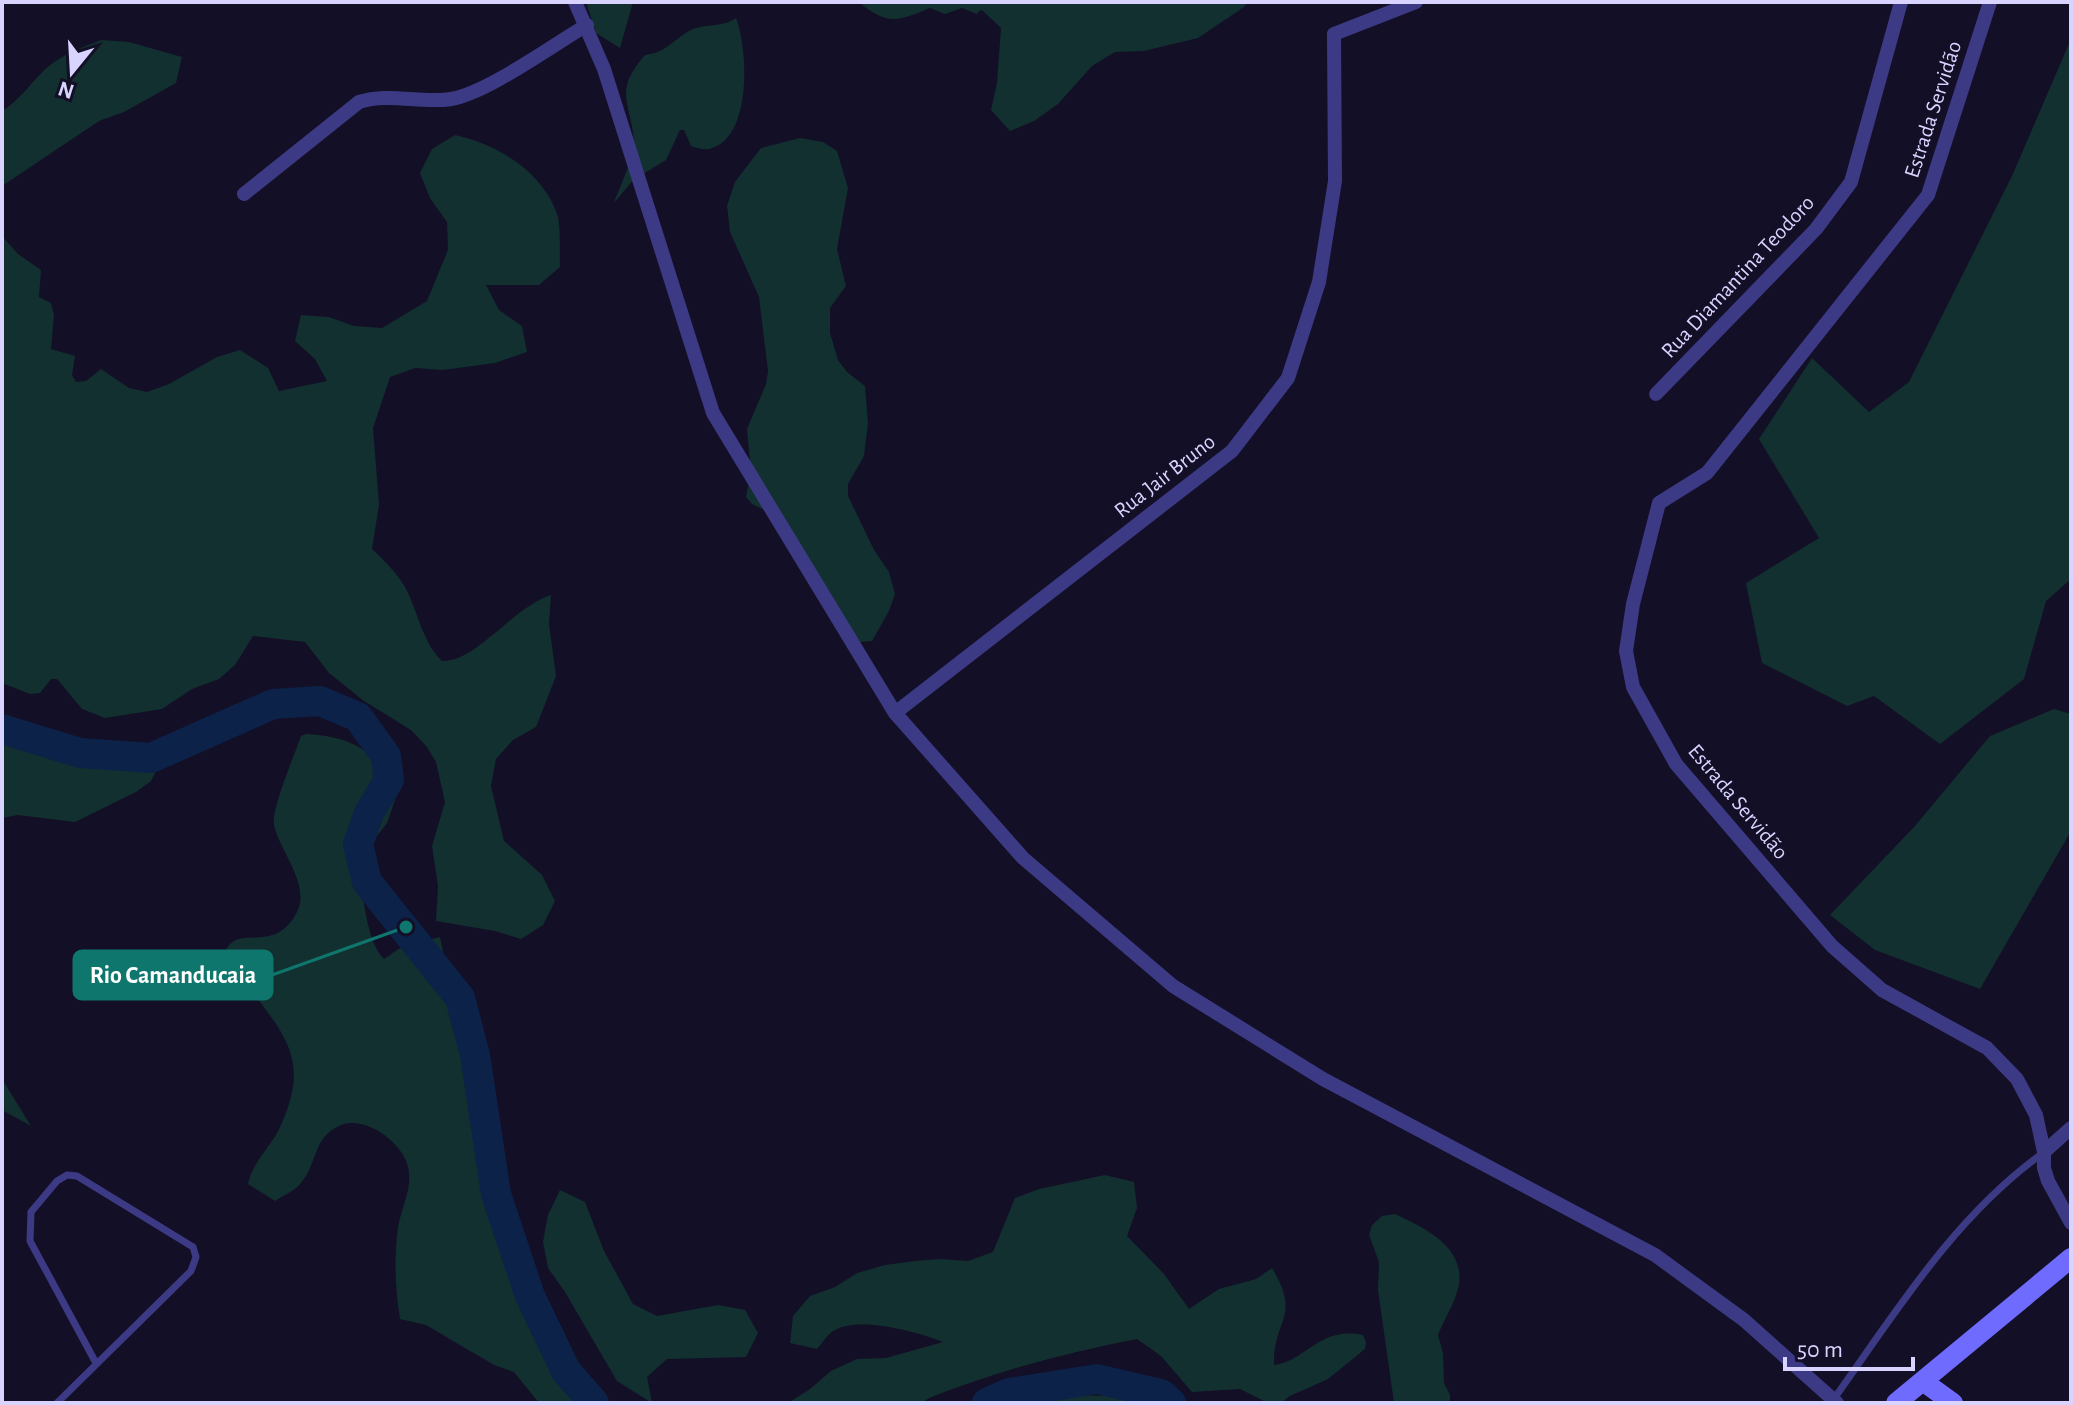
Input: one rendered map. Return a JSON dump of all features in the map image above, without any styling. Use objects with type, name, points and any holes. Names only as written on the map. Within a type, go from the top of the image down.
[{"type":"main road","points":[[1896,1403],[2071,1258]]},
{"type":"main road","points":[[1924,1382],[1953,1403]]},
{"type":"street","points":[[575,2],[604,69],[713,413],[895,713],[1023,858],[1173,986],[1323,1079],[1655,1255],[1744,1320],[1835,1401]]},
{"type":"street","name":"Rua Jair Bruno","points":[[895,713],[1232,451],[1288,378],[1319,282],[1335,181],[1334,34],[1416,2]]},
{"type":"street","name":"Rua Diamantina Teodoro","points":[[1656,394],[1816,229],[1851,182],[1901,2]]},
{"type":"street","name":"Estrada Servidão","points":[[1990,2],[1928,195],[1707,473],[1659,503],[1633,604],[1626,651],[1633,687],[1676,764],[1832,946],[1882,990],[1987,1048],[2017,1079],[2036,1115],[2048,1181],[2071,1223]]},
{"type":"street","points":[[244,194],[359,102],[374,97],[450,100],[474,93],[587,25]]},
{"type":"street","points":[[2044,1152],[2071,1128]]},
{"type":"lane","points":[[1835,1401],[1944,1245],[2009,1177],[2044,1152]]},
{"type":"lane","points":[[57,1403],[191,1271],[196,1257],[193,1247],[77,1176],[67,1175],[57,1181],[31,1212],[30,1241],[96,1363]]},
{"type":"green space","points":[[586,2],[633,2],[620,48],[596,33]]},
{"type":"green space","points":[[859,2],[1248,2],[1198,38],[1144,51],[1115,52],[1092,66],[1058,104],[1034,121],[1010,131],[991,110],[997,83],[1001,28],[983,11],[977,14],[962,8],[945,14],[930,8],[893,19],[878,15]]},
{"type":"green space","points":[[736,18],[743,50],[744,91],[733,129],[723,142],[709,149],[691,146],[684,130],[680,130],[666,160],[633,180],[614,203],[634,143],[626,89],[635,68],[645,55],[665,48],[691,30]]},
{"type":"green space","points":[[2071,39],[2071,579],[2046,601],[2024,679],[1940,744],[1874,696],[1847,706],[1762,663],[1746,583],[1819,538],[1759,439],[1812,358],[1869,412],[1909,382],[2012,176]]},
{"type":"green space","points":[[101,40],[129,42],[182,57],[176,83],[124,112],[99,121],[2,186],[2,111],[55,62]]},
{"type":"green space","points":[[455,135],[500,152],[539,183],[558,217],[560,267],[539,285],[486,285],[499,310],[522,326],[527,352],[495,363],[443,370],[415,368],[390,377],[373,428],[379,505],[372,549],[390,566],[405,587],[425,636],[442,661],[468,653],[537,601],[551,595],[549,624],[556,676],[536,727],[513,740],[496,759],[491,786],[504,841],[542,875],[555,901],[543,925],[521,939],[495,931],[436,921],[438,886],[432,846],[445,802],[436,762],[411,730],[364,701],[329,673],[305,642],[253,636],[235,665],[219,679],[192,689],[162,709],[105,718],[82,709],[57,679],[51,679],[40,693],[30,694],[2,683],[2,236],[18,254],[41,270],[39,297],[51,303],[54,315],[51,349],[75,356],[72,375],[76,382],[86,381],[101,369],[129,388],[147,392],[169,384],[217,357],[240,350],[268,368],[279,391],[327,381],[315,359],[295,341],[301,315],[329,317],[354,326],[382,328],[427,301],[448,250],[447,222],[430,198],[420,173],[432,149]]},
{"type":"green space","points":[[800,138],[823,142],[837,151],[848,188],[837,249],[846,286],[830,308],[830,333],[838,360],[847,372],[865,386],[868,423],[864,456],[848,484],[848,496],[874,550],[889,572],[895,594],[872,641],[850,643],[779,517],[752,504],[746,497],[751,472],[747,429],[766,384],[768,371],[759,297],[730,232],[727,206],[735,182],[761,148]]},
{"type":"green space","points":[[2054,709],[2071,714],[2071,831],[1980,989],[1875,950],[1830,915],[1915,826],[1990,736]]},
{"type":"green space","points":[[2,736],[79,746],[156,771],[151,781],[136,792],[75,822],[18,815],[2,818]]},
{"type":"green space","points":[[301,736],[336,738],[361,748],[382,766],[398,791],[387,823],[359,859],[372,939],[384,959],[403,946],[440,937],[445,961],[464,1013],[479,1082],[482,1121],[512,1211],[523,1305],[551,1372],[575,1403],[539,1403],[514,1372],[494,1365],[426,1325],[400,1319],[396,1251],[409,1173],[402,1153],[384,1135],[362,1124],[351,1123],[331,1131],[319,1145],[303,1180],[294,1190],[275,1201],[248,1184],[254,1168],[281,1125],[293,1083],[293,1066],[283,1035],[246,983],[240,963],[226,950],[239,939],[278,933],[297,912],[300,891],[277,835],[274,817]]},
{"type":"green space","points":[[2,1079],[31,1126],[2,1110]]},
{"type":"green space","points":[[1105,1175],[1134,1182],[1137,1208],[1127,1236],[1164,1274],[1189,1309],[1219,1289],[1256,1279],[1272,1268],[1281,1285],[1286,1308],[1277,1337],[1274,1365],[1286,1362],[1335,1335],[1363,1335],[1365,1349],[1328,1379],[1281,1403],[1268,1403],[1240,1389],[1192,1392],[1161,1356],[1137,1339],[1006,1371],[922,1403],[788,1403],[831,1371],[857,1359],[886,1358],[943,1342],[904,1330],[859,1325],[832,1331],[817,1349],[790,1343],[793,1316],[810,1296],[835,1287],[857,1273],[885,1265],[940,1259],[968,1261],[993,1252],[1015,1198],[1039,1189]]},
{"type":"green space","points":[[560,1190],[585,1202],[604,1251],[633,1304],[657,1316],[718,1305],[745,1310],[758,1333],[746,1357],[667,1359],[647,1377],[652,1403],[617,1381],[548,1268],[543,1242],[548,1215]]},
{"type":"green space","points":[[1395,1214],[1442,1241],[1457,1262],[1458,1289],[1438,1335],[1443,1353],[1444,1383],[1450,1403],[1394,1403],[1378,1290],[1379,1262],[1369,1235],[1372,1225],[1382,1216]]},
{"type":"green space","points":[[1071,1395],[1114,1396],[1140,1403],[1048,1403]]},
{"type":"waterway","points":[[2,729],[80,753],[151,758],[273,704],[320,701],[358,717],[386,756],[389,780],[369,813],[358,844],[367,882],[460,998],[475,1055],[496,1194],[530,1296],[566,1371],[594,1403]]},
{"type":"waterway","points":[[987,1403],[1009,1393],[1097,1379],[1161,1394],[1171,1403]]},
{"type":"place","name":"Rio Camanducaia","points":[[406,927]]}]
